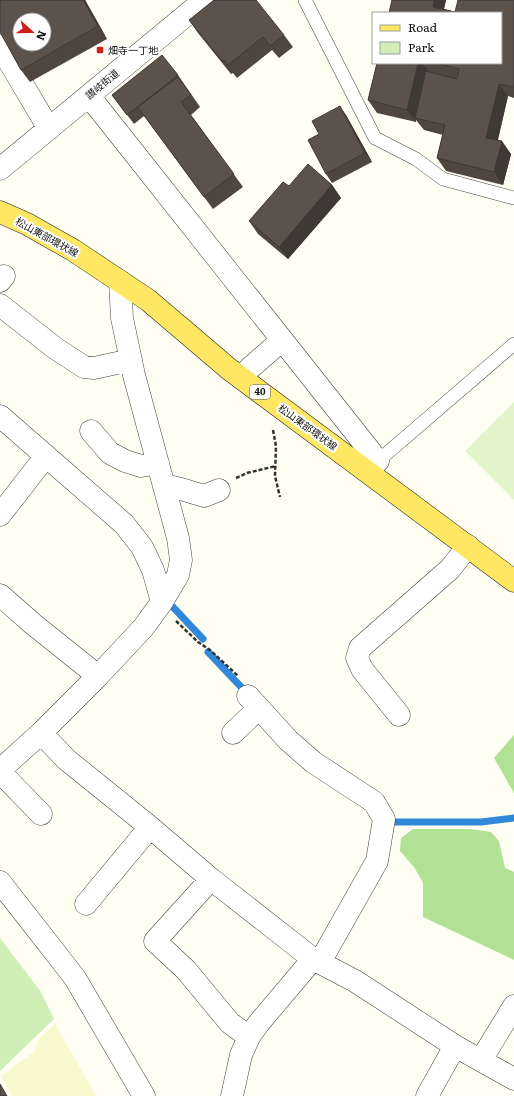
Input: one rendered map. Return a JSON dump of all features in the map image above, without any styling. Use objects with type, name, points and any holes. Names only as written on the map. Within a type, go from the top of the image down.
[{"type":"main road","name":"松山東部環状線","points":[[0,212],[28,224],[73,250],[148,300],[229,369],[279,406],[372,466],[468,546],[514,581]]},
{"type":"street","name":"讃岐街道","points":[[0,169],[88,96],[197,2]]},
{"type":"street","points":[[0,46],[49,129]]},
{"type":"street","points":[[88,96],[282,340],[372,466]]},
{"type":"street","points":[[42,814],[0,771],[41,733],[98,676],[143,628],[162,602],[178,575],[181,560],[178,538],[134,375],[122,318],[120,281]]},
{"type":"street","points":[[0,304],[55,348],[84,367],[94,368],[131,360]]},
{"type":"street","points":[[240,377],[282,340]]},
{"type":"street","points":[[0,416],[124,524],[142,547],[153,570],[162,602]]},
{"type":"street","points":[[91,431],[110,453],[141,466],[158,463]]},
{"type":"street","points":[[0,515],[46,456]]},
{"type":"street","points":[[164,485],[204,496],[219,490]]},
{"type":"street","points":[[399,715],[362,669],[357,658],[360,648],[450,569],[468,546]]},
{"type":"street","points":[[0,595],[33,624],[98,676]]},
{"type":"street","points":[[232,1096],[241,1055],[249,1037],[258,1024],[316,961],[378,861],[384,819],[374,802],[313,762],[288,740],[253,702],[233,733]]},
{"type":"street","points":[[41,733],[67,760],[150,827],[211,879],[316,961],[355,981],[455,1046],[514,1079]]},
{"type":"street","points":[[86,904],[150,827]]},
{"type":"street","points":[[211,879],[155,941],[186,970],[230,1024],[249,1037]]},
{"type":"street","points":[[0,882],[76,978],[145,1087]]},
{"type":"street","points":[[481,1060],[514,1006]]},
{"type":"street","points":[[427,1096],[455,1046]]},
{"type":"lane","points":[[306,0],[375,138],[416,159],[443,179],[514,198]]},
{"type":"lane","points":[[372,466],[514,344]]},
{"type":"path","points":[[279,406],[271,423],[276,446],[275,476],[280,497]]},
{"type":"path","points":[[219,490],[233,479],[247,473],[276,466]]},
{"type":"path","points":[[162,602],[167,612],[198,642],[210,650],[247,684],[253,702]]},
{"type":"green space","points":[[514,402],[514,500],[465,451]]},
{"type":"green space","points":[[514,735],[514,793],[494,758]]},
{"type":"green space","points":[[413,829],[470,829],[491,832],[499,841],[505,868],[514,872],[514,960],[423,917],[423,883],[414,867],[400,851],[401,838]]},
{"type":"green space","points":[[0,938],[41,992],[54,1019],[0,1071]]},
{"type":"green space","points":[[55,1024],[96,1096],[12,1096],[1,1076],[35,1051],[39,1038]]},
{"type":"building","points":[[0,0],[83,0],[98,26],[21,70],[0,32]]},
{"type":"building","points":[[214,0],[256,0],[284,35],[270,46],[263,37],[228,65],[224,60],[222,61],[189,20]]},
{"type":"building","points":[[392,0],[434,0],[433,7],[455,12],[389,12]]},
{"type":"building","points":[[458,0],[514,0],[514,87],[499,84],[486,138],[502,141],[494,172],[437,158],[445,125],[415,118],[426,71],[457,79],[459,69],[441,64],[502,64],[502,12],[455,12]]},
{"type":"building","points":[[162,55],[178,75],[127,115],[112,95]]},
{"type":"building","points":[[377,64],[418,64],[407,110],[368,100]]},
{"type":"building","points":[[178,77],[191,95],[181,102],[234,174],[204,197],[138,107]]},
{"type":"building","points":[[340,106],[365,153],[326,174],[308,140],[319,134],[312,121]]},
{"type":"building","points":[[308,164],[332,185],[279,247],[249,221],[283,182],[289,186]]},
{"type":"building","points":[[0,1084],[7,1096],[0,1096]]},
{"type":"waterway","points":[[172,606],[203,639]]},
{"type":"waterway","points":[[208,652],[243,689]]},
{"type":"waterway","points":[[392,822],[481,822],[514,818]]},
{"type":"place","name":"畑寺一丁地","points":[[100,50]]}]
